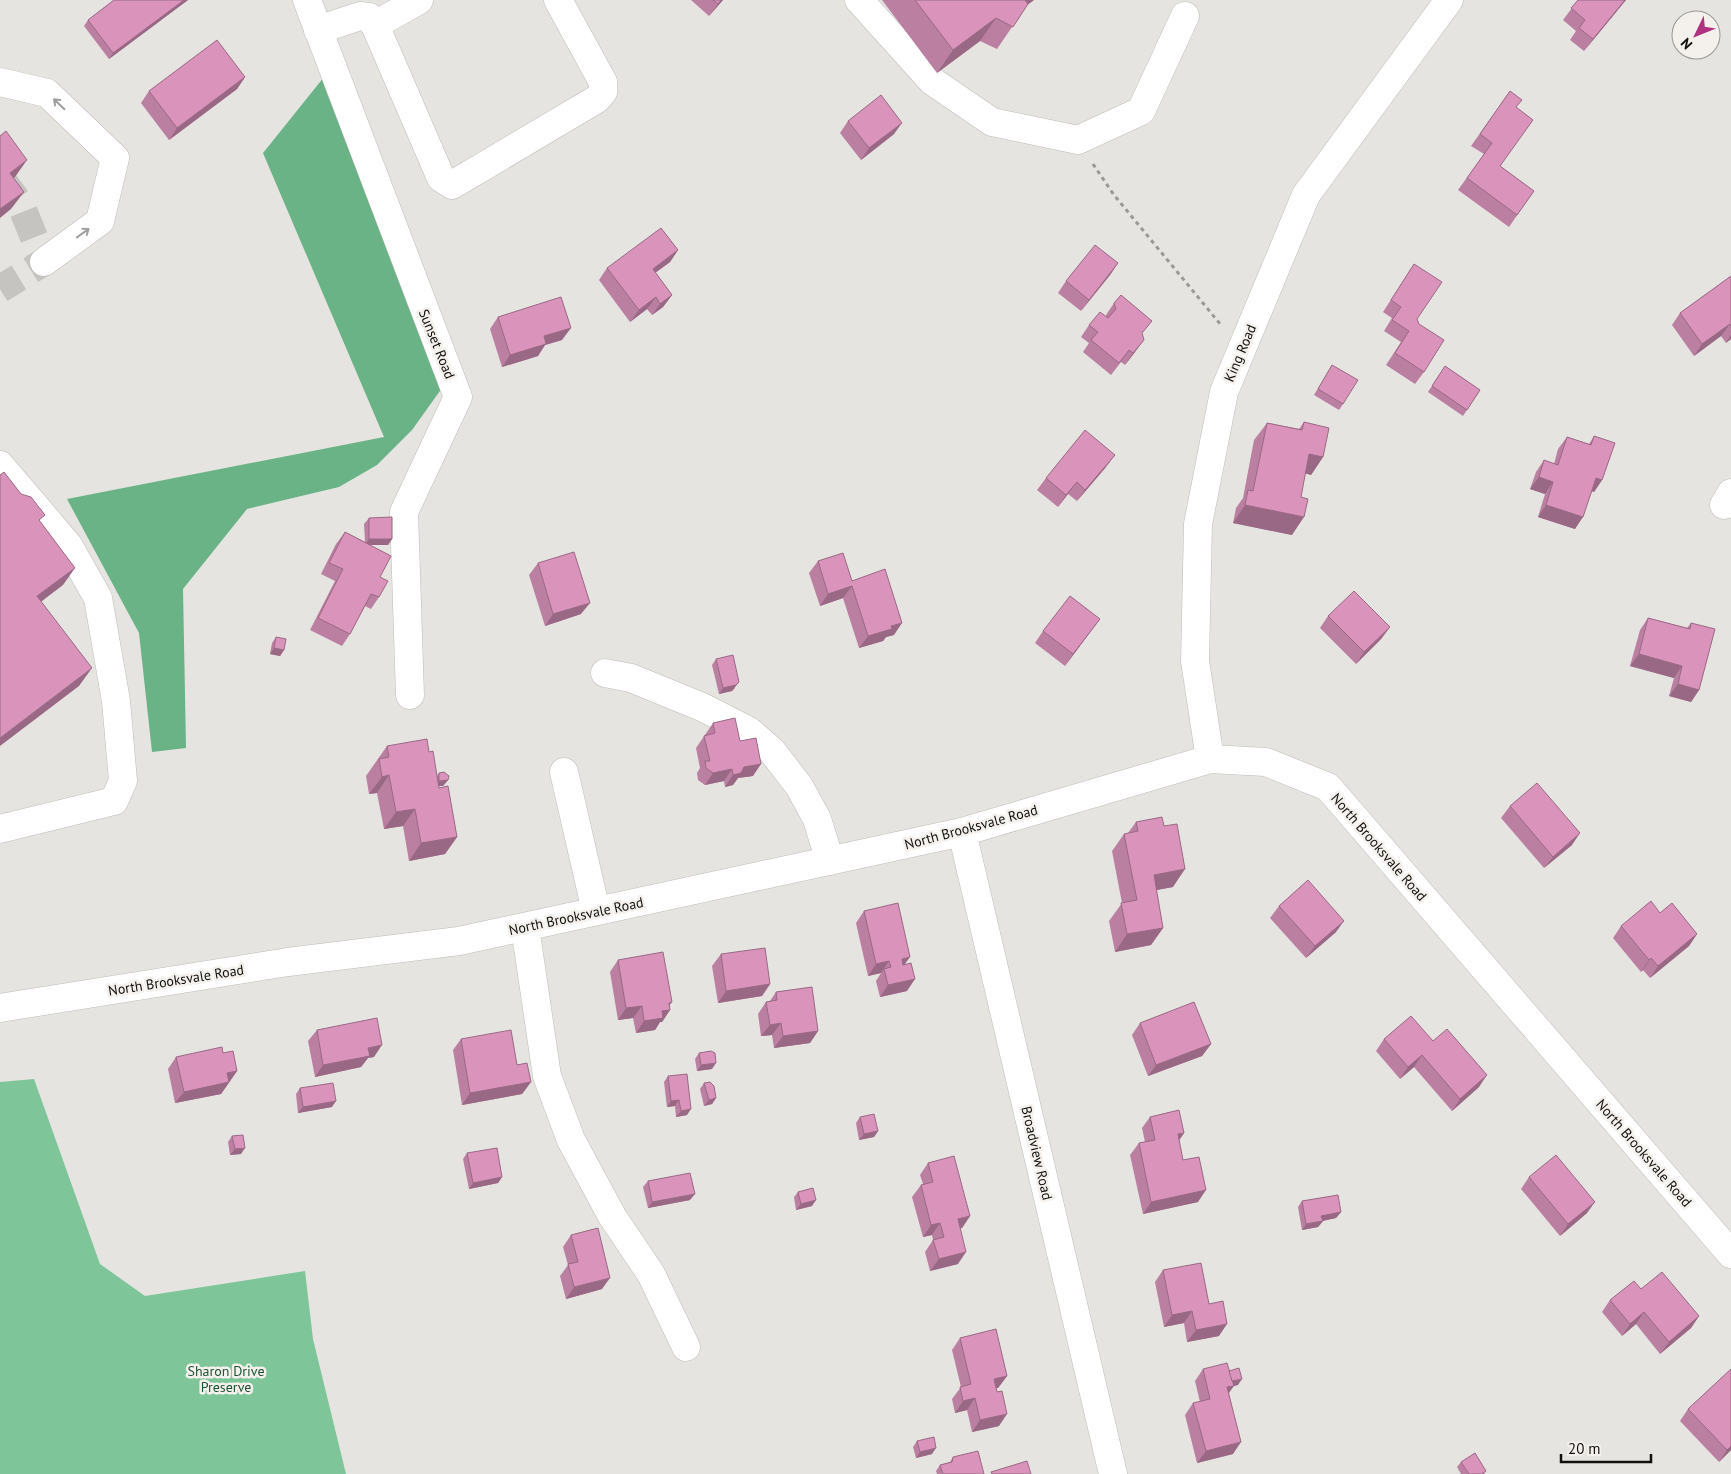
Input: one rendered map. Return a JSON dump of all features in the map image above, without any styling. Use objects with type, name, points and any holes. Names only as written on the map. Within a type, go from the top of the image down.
[{"type":"street","name":"Sunset Road","points":[[307,0],[458,397],[404,512],[410,695]]},
{"type":"street","points":[[375,25],[419,0]]},
{"type":"street","points":[[318,30],[360,16],[369,17],[375,25],[441,178],[452,185],[597,98],[603,92],[603,82],[558,0]]},
{"type":"street","points":[[859,0],[932,80],[992,122],[1078,140],[1141,111],[1185,16]]},
{"type":"street","name":"King Road","points":[[1210,759],[1195,661],[1198,524],[1224,392],[1306,195],[1448,0]]},
{"type":"street","points":[[0,82],[47,93],[115,158],[100,221],[44,262]]},
{"type":"street","points":[[0,465],[68,545],[98,598],[116,701],[123,781],[114,800],[0,829]]},
{"type":"street","points":[[605,673],[631,678],[694,703],[749,731],[772,751],[799,786],[817,819],[830,861]]},
{"type":"street","name":"North Brooksvale Road","points":[[0,1008],[288,962],[459,941],[962,832],[1210,759],[1266,762],[1328,787],[1731,1254]]},
{"type":"street","points":[[564,772],[596,911]]},
{"type":"street","name":"Broadview Road","points":[[962,832],[1113,1474]]},
{"type":"street","points":[[525,927],[547,1076],[571,1140],[612,1216],[651,1274],[686,1347]]},
{"type":"path","points":[[1078,140],[1114,194],[1222,326]]},
{"type":"green space","points":[[324,77],[442,388],[412,430],[377,465],[339,487],[247,509],[183,589],[186,748],[152,752],[139,633],[67,499],[384,437],[263,153]]},
{"type":"green space","name":"Sharon Drive Preserve","points":[[34,1079],[100,1264],[145,1296],[305,1271],[313,1339],[346,1474],[0,1474],[0,1082]]},
{"type":"building","points":[[114,0],[184,0],[113,53],[88,20]]},
{"type":"building","points":[[713,0],[721,0],[718,4]]},
{"type":"building","points":[[915,0],[1025,0],[1028,4],[1013,27],[996,18],[953,50]]},
{"type":"building","points":[[1578,0],[1625,0],[1593,39],[1579,28],[1585,20],[1571,8]]},
{"type":"building","points":[[217,40],[245,77],[177,128],[149,91]]},
{"type":"building","points":[[1510,91],[1522,100],[1516,107],[1533,120],[1500,166],[1534,191],[1517,215],[1467,178],[1492,143],[1480,134]]},
{"type":"building","points":[[881,95],[902,123],[869,148],[848,121]]},
{"type":"building","points":[[6,131],[27,160],[10,173],[24,192],[0,209],[0,136]]},
{"type":"building","points":[[661,228],[678,250],[653,269],[672,295],[660,304],[656,297],[639,310],[607,268]]},
{"type":"building","points":[[1095,245],[1118,263],[1089,300],[1066,281]]},
{"type":"building","points":[[1414,264],[1442,282],[1417,319],[1419,324],[1444,340],[1424,372],[1395,353],[1409,331],[1392,320],[1401,307],[1391,300]]},
{"type":"building","points":[[1731,276],[1731,326],[1730,324],[1702,344],[1680,313]]},
{"type":"building","points":[[1121,295],[1152,321],[1142,333],[1144,340],[1133,353],[1129,350],[1119,363],[1091,340],[1098,332],[1089,325],[1100,312],[1108,318],[1116,309],[1114,303]]},
{"type":"building","points":[[561,297],[571,328],[544,336],[546,344],[510,355],[498,317]]},
{"type":"building","points":[[1332,365],[1358,380],[1343,404],[1318,389]]},
{"type":"building","points":[[1445,366],[1480,390],[1467,410],[1432,386]]},
{"type":"building","points":[[1304,422],[1329,428],[1323,457],[1309,454],[1301,497],[1308,499],[1304,517],[1245,505],[1248,490],[1253,491],[1267,423],[1302,430]]},
{"type":"building","points":[[1085,430],[1115,455],[1085,490],[1077,482],[1066,495],[1046,478]]},
{"type":"building","points":[[1594,436],[1615,443],[1602,480],[1596,478],[1583,517],[1546,505],[1553,482],[1539,477],[1544,460],[1558,465],[1567,437],[1591,445]]},
{"type":"building","points":[[4,472],[21,494],[31,497],[45,515],[39,520],[75,568],[37,596],[92,668],[0,738],[0,475]]},
{"type":"building","points":[[392,517],[392,539],[369,539],[369,518]]},
{"type":"building","points":[[345,532],[391,556],[380,577],[388,581],[379,597],[371,594],[350,634],[318,618],[343,569],[329,563]]},
{"type":"building","points":[[574,552],[590,603],[553,614],[538,563]]},
{"type":"building","points":[[843,553],[852,581],[885,569],[902,623],[891,626],[892,629],[868,636],[852,586],[828,594],[818,561]]},
{"type":"building","points":[[1354,591],[1390,627],[1364,652],[1328,616]]},
{"type":"building","points":[[1070,596],[1100,619],[1073,654],[1043,631]]},
{"type":"building","points":[[1648,618],[1690,629],[1691,623],[1715,629],[1699,690],[1678,684],[1682,666],[1639,654]]},
{"type":"building","points":[[276,637],[286,639],[284,650],[274,648]]},
{"type":"building","points":[[733,655],[739,682],[736,685],[723,688],[716,659]]},
{"type":"building","points":[[735,718],[740,741],[756,738],[761,764],[744,767],[741,773],[733,775],[732,769],[713,773],[706,768],[705,761],[710,761],[704,736],[715,733],[713,723]]},
{"type":"building","points":[[427,739],[429,752],[433,751],[439,788],[448,786],[457,837],[421,843],[415,809],[396,812],[389,775],[382,777],[379,759],[389,757],[387,746]]},
{"type":"building","points":[[444,772],[449,776],[448,780],[439,781],[439,773]]},
{"type":"building","points":[[1537,783],[1580,833],[1553,857],[1510,806]]},
{"type":"building","points":[[1162,817],[1164,826],[1177,824],[1185,869],[1154,875],[1163,928],[1127,934],[1121,903],[1137,900],[1124,834],[1138,831],[1136,822]]},
{"type":"building","points":[[1308,880],[1344,921],[1315,946],[1279,906]]},
{"type":"building","points":[[1651,901],[1660,913],[1672,903],[1697,934],[1658,966],[1651,958],[1649,960],[1621,926]]},
{"type":"building","points":[[898,903],[910,957],[902,959],[903,965],[911,963],[915,979],[888,985],[884,969],[891,967],[889,961],[876,964],[864,911]]},
{"type":"building","points":[[765,948],[770,984],[726,991],[721,954]]},
{"type":"building","points":[[663,952],[672,1002],[669,1003],[670,1010],[662,1011],[663,1018],[644,1021],[642,1006],[626,1008],[618,960]]},
{"type":"building","points":[[812,987],[818,1031],[783,1036],[781,1023],[770,1025],[766,1002],[777,1000],[776,992]]},
{"type":"building","points":[[1194,1002],[1211,1044],[1156,1065],[1140,1023]]},
{"type":"building","points":[[1411,1016],[1433,1041],[1447,1029],[1487,1075],[1460,1099],[1422,1055],[1408,1067],[1384,1039]]},
{"type":"building","points":[[377,1018],[382,1045],[368,1048],[370,1056],[323,1065],[317,1030]]},
{"type":"building","points":[[511,1030],[517,1065],[527,1063],[531,1082],[470,1093],[461,1039]]},
{"type":"building","points":[[222,1047],[223,1053],[233,1051],[237,1071],[227,1073],[229,1082],[184,1092],[176,1057]]},
{"type":"building","points":[[711,1051],[715,1053],[716,1063],[701,1065],[699,1053]]},
{"type":"building","points":[[687,1074],[691,1109],[681,1111],[679,1100],[671,1101],[668,1076]]},
{"type":"building","points":[[710,1082],[714,1086],[716,1098],[709,1100],[704,1083]]},
{"type":"building","points":[[333,1083],[336,1101],[303,1107],[300,1088]]},
{"type":"building","points":[[1179,1110],[1184,1133],[1178,1134],[1183,1160],[1199,1157],[1206,1190],[1151,1202],[1139,1143],[1155,1140],[1150,1117]]},
{"type":"building","points":[[874,1114],[878,1131],[864,1134],[860,1117]]},
{"type":"building","points":[[243,1135],[245,1148],[235,1149],[232,1136]]},
{"type":"building","points":[[497,1148],[502,1177],[473,1183],[467,1153]]},
{"type":"building","points":[[1556,1155],[1595,1202],[1568,1224],[1529,1177]]},
{"type":"building","points":[[954,1156],[970,1216],[958,1219],[966,1252],[939,1259],[933,1240],[944,1237],[940,1223],[931,1225],[921,1185],[933,1182],[928,1163]]},
{"type":"building","points":[[690,1173],[695,1194],[652,1202],[648,1181]]},
{"type":"building","points":[[813,1188],[816,1200],[801,1204],[798,1192]]},
{"type":"building","points":[[1338,1195],[1341,1212],[1321,1216],[1323,1221],[1306,1224],[1302,1201]]},
{"type":"building","points":[[598,1228],[610,1278],[574,1287],[568,1264],[578,1262],[571,1235]]},
{"type":"building","points":[[1201,1263],[1209,1304],[1223,1301],[1227,1324],[1196,1330],[1192,1311],[1172,1315],[1163,1270]]},
{"type":"building","points":[[1662,1272],[1699,1316],[1669,1342],[1644,1312],[1630,1324],[1610,1300],[1634,1281],[1641,1289]]},
{"type":"building","points":[[996,1329],[1007,1376],[994,1379],[997,1392],[1002,1391],[1007,1414],[980,1420],[975,1398],[963,1401],[960,1387],[971,1384],[960,1338]]},
{"type":"building","points":[[1227,1363],[1234,1386],[1227,1387],[1241,1442],[1206,1451],[1193,1403],[1210,1399],[1203,1369]]},
{"type":"building","points":[[1239,1368],[1242,1379],[1232,1381],[1229,1371]]},
{"type":"building","points":[[1731,1369],[1731,1446],[1727,1450],[1688,1409]]},
{"type":"building","points":[[934,1437],[936,1448],[920,1452],[917,1441]]},
{"type":"building","points":[[978,1451],[984,1474],[943,1474],[940,1465],[952,1462],[953,1457]]},
{"type":"building","points":[[1475,1453],[1486,1471],[1482,1474],[1469,1474],[1461,1462]]},
{"type":"building","points":[[1027,1461],[1031,1474],[992,1474],[991,1472]]},
{"type":"tunnel","points":[[0,177],[21,205],[44,262],[0,289]]}]
